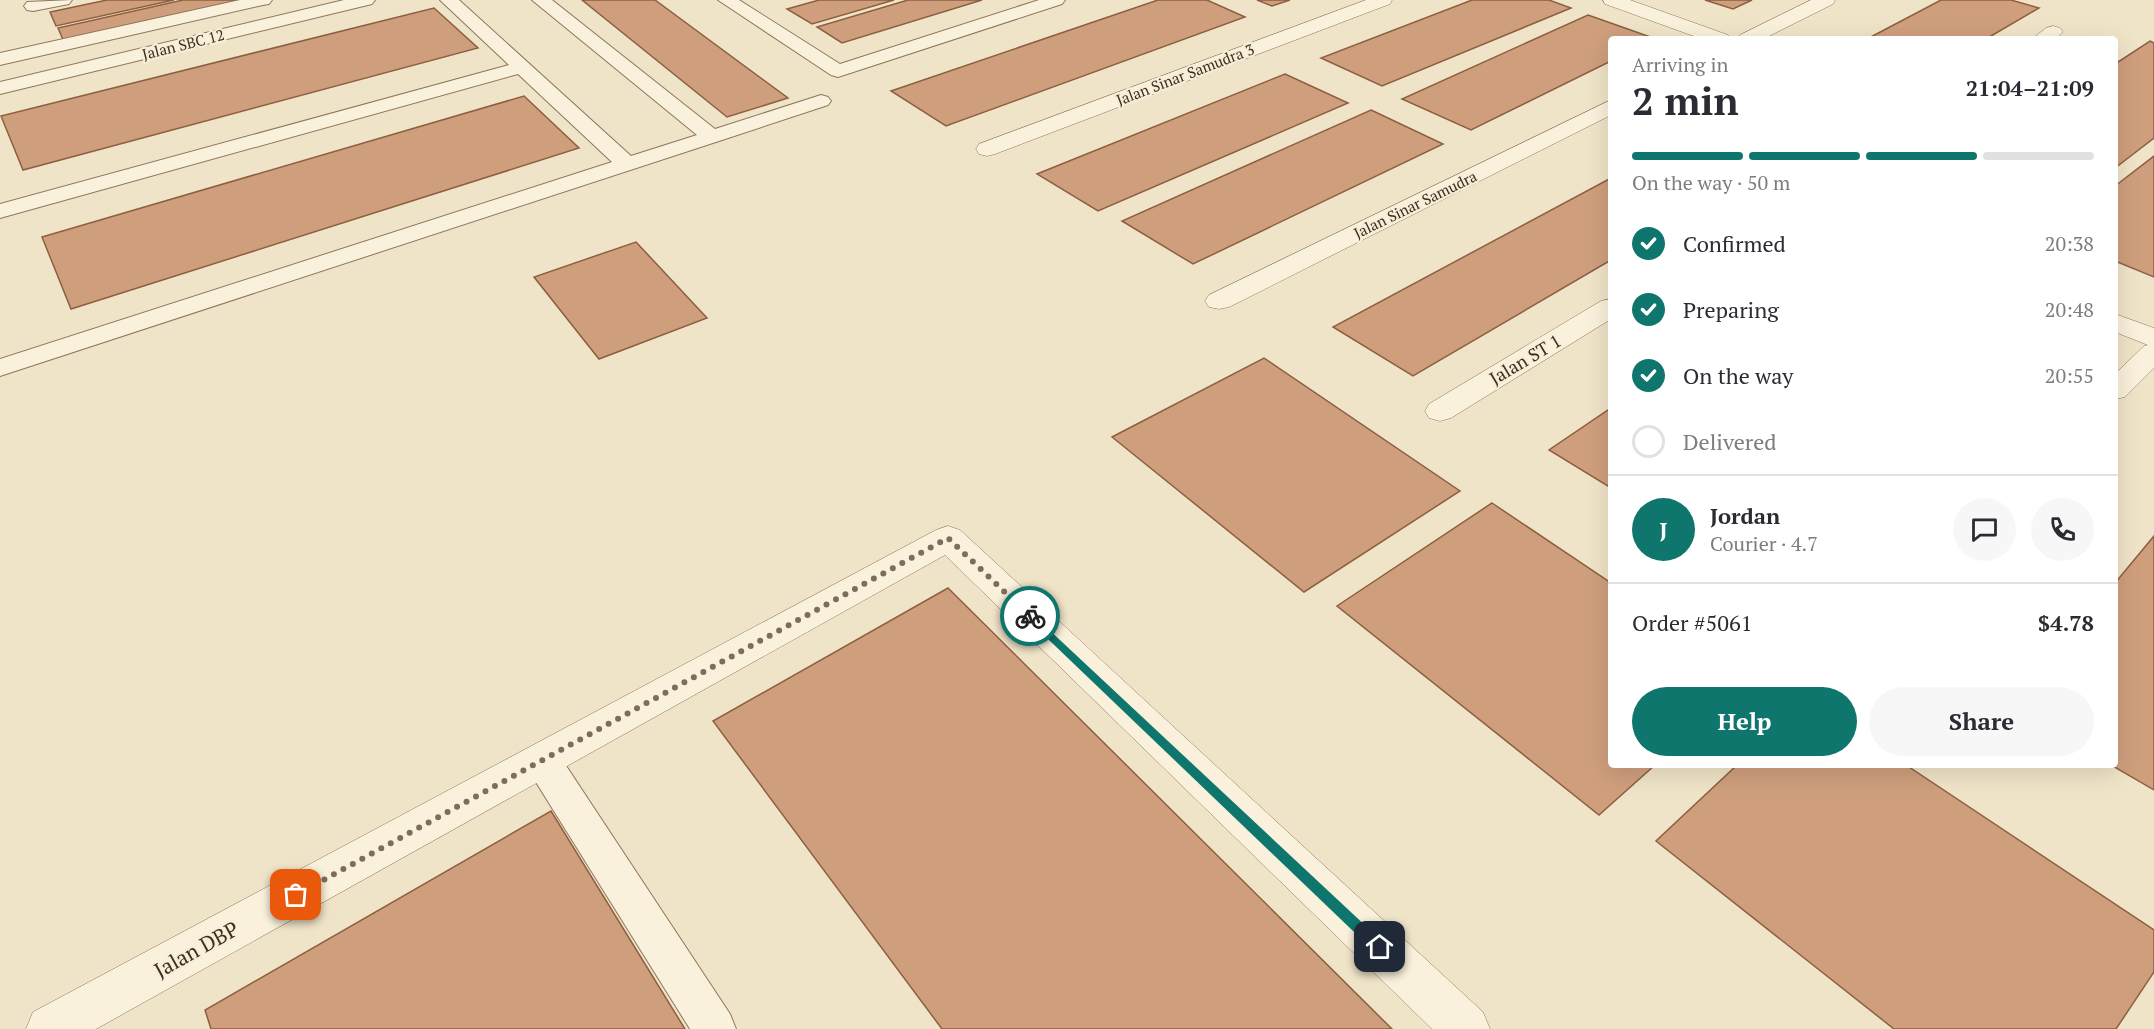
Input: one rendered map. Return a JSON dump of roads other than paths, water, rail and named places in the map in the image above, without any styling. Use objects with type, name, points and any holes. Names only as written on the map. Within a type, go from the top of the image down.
[{"type":"street","name":"Jalan Sinar Samudra 3","points":[[987,148],[1383,0]]},
{"type":"street","points":[[1612,0],[1713,36]]},
{"type":"street","points":[[1753,36],[1826,0]]},
{"type":"street","name":"Jalan Sinar Samudra","points":[[1219,301],[1608,107]]},
{"type":"street","name":"Jalan ST 1","points":[[1440,411],[1608,309]]},
{"type":"street","points":[[2118,323],[2154,338]]},
{"type":"street","points":[[2118,387],[2154,352]]},
{"type":"street","name":"Jalan DBP","points":[[50,1029],[948,538],[1466,1029]]},
{"type":"lane","points":[[33,6],[63,0]]},
{"type":"lane","points":[[0,59],[263,0]]},
{"type":"lane","name":"Jalan SBC 12","points":[[0,88],[366,0]]},
{"type":"lane","points":[[449,0],[627,164]]},
{"type":"lane","points":[[541,0],[712,137]]},
{"type":"lane","points":[[731,1],[838,71],[1056,0]]},
{"type":"lane","points":[[0,211],[522,67]]},
{"type":"lane","points":[[0,368],[821,101]]},
{"type":"lane","points":[[542,760],[715,1029]]}]
